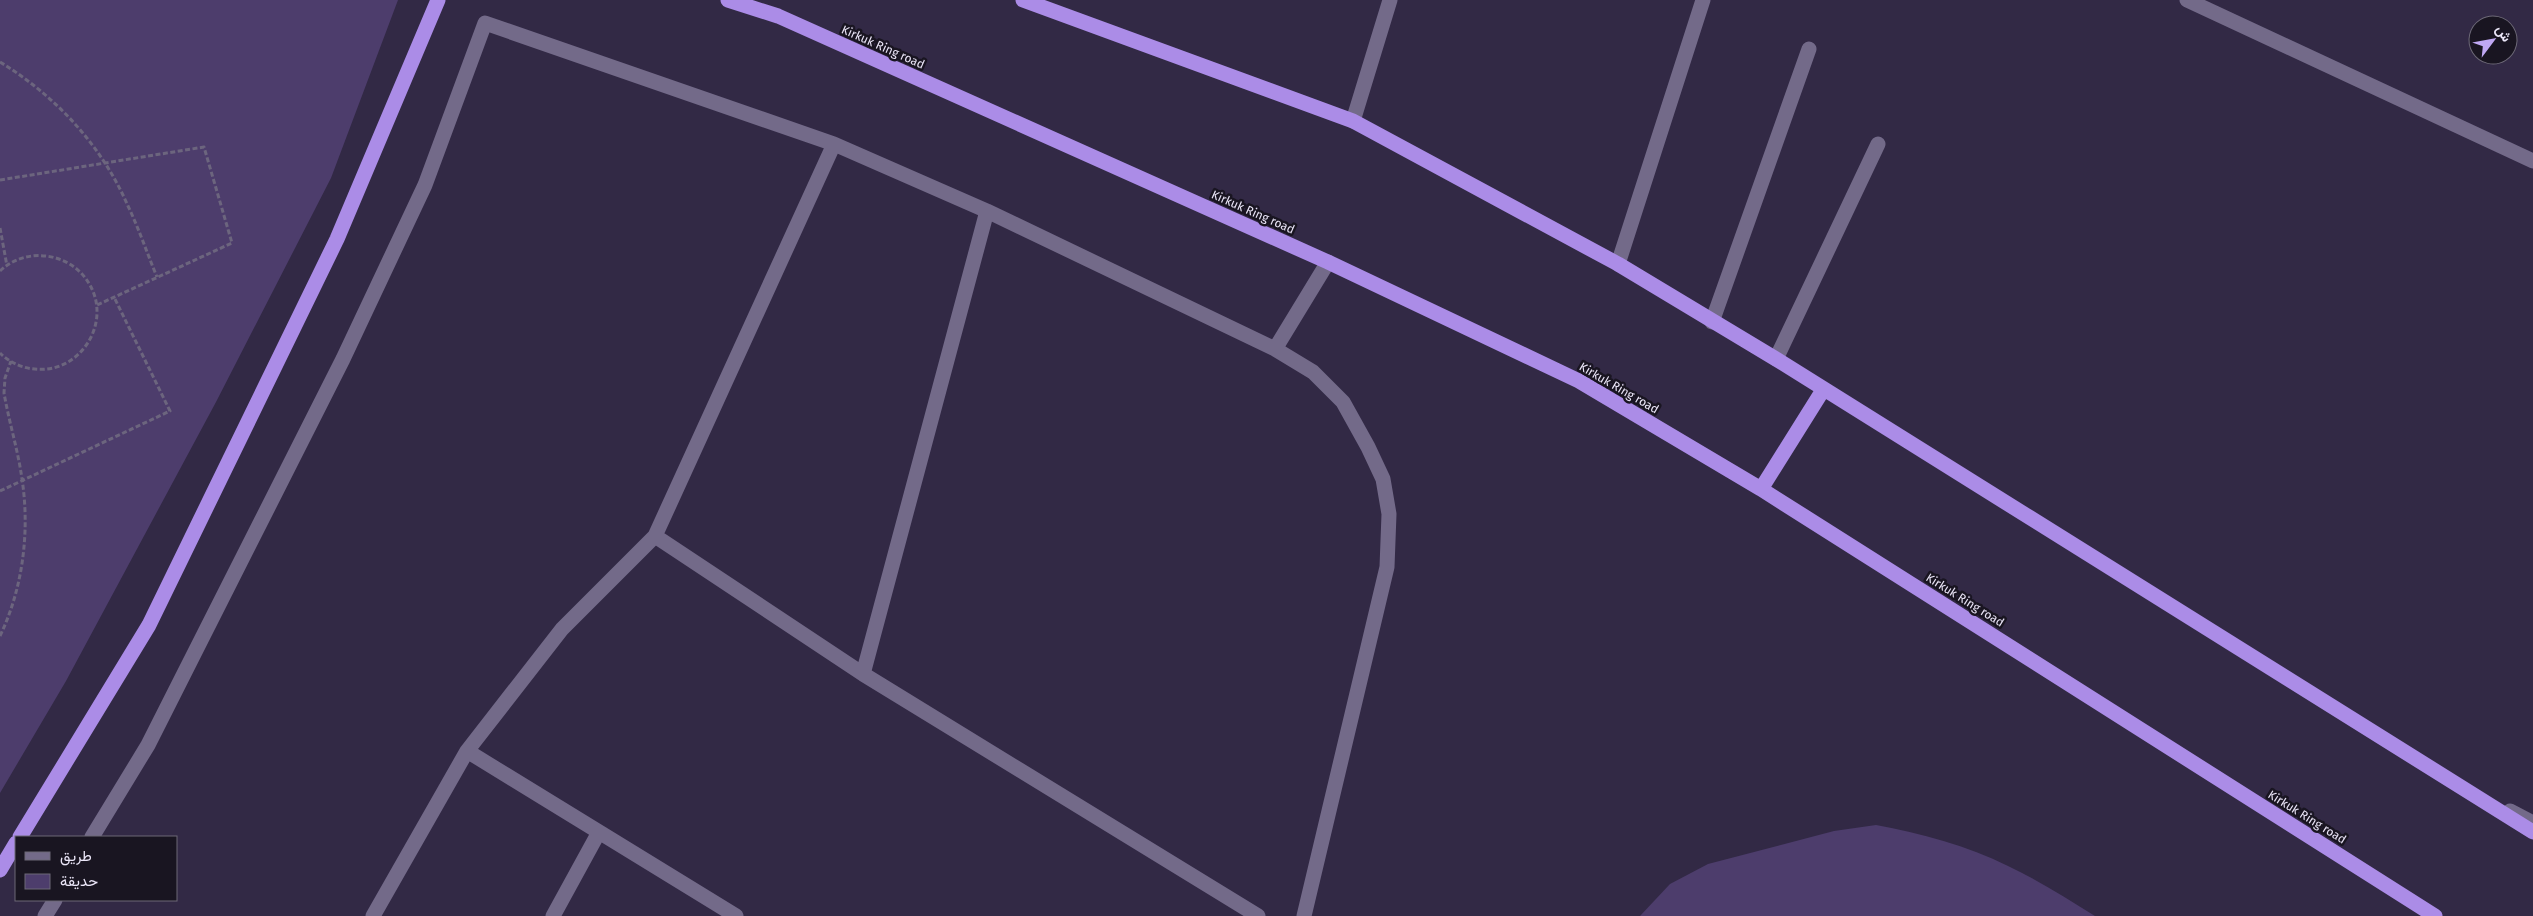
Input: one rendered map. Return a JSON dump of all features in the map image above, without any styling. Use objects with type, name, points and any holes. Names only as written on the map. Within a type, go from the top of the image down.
[{"type":"highway","points":[[21,836],[149,625],[337,239],[438,0]]},
{"type":"highway","name":"Kirkuk Ring road","points":[[728,0],[778,16],[1328,262],[1579,381],[1762,489],[2435,916]]},
{"type":"highway","points":[[1023,0],[1353,121],[1618,264],[1776,359],[2533,832]]},
{"type":"highway","points":[[1762,489],[1823,390]]},
{"type":"highway","points":[[0,870],[15,845]]},
{"type":"street","points":[[1353,121],[1390,0]]},
{"type":"street","points":[[1618,264],[1703,0]]},
{"type":"street","points":[[2187,0],[2533,161]]},
{"type":"street","points":[[93,836],[148,745],[343,359],[425,185],[485,23],[834,144],[987,211],[1275,349],[1313,372],[1343,402],[1383,479],[1389,514],[1387,567],[1304,916]]},
{"type":"street","points":[[1712,322],[1809,49]]},
{"type":"street","points":[[373,916],[467,752],[562,628],[655,536],[834,144]]},
{"type":"street","points":[[1776,359],[1878,144]]},
{"type":"street","points":[[863,674],[987,211]]},
{"type":"street","points":[[1275,349],[1328,262]]},
{"type":"street","points":[[655,536],[863,674],[1258,916]]},
{"type":"street","points":[[467,752],[736,916]]},
{"type":"street","points":[[2455,783],[2533,822]]},
{"type":"street","points":[[553,916],[599,832]]},
{"type":"street","points":[[45,916],[54,901]]},
{"type":"path","points":[[0,62],[54,102],[76,124],[105,164],[128,204],[157,277]]},
{"type":"path","points":[[0,180],[204,147],[232,243],[97,305]]},
{"type":"path","points":[[0,228],[6,266]]},
{"type":"path","points":[[0,271],[16,260],[33,255],[50,256],[66,261],[80,271],[91,286],[97,305],[96,324],[90,341],[77,356],[61,366],[43,370],[24,368],[0,353]]},
{"type":"path","points":[[0,491],[170,411],[114,297]]},
{"type":"path","points":[[0,636],[20,580],[24,524],[23,480],[4,393],[5,378],[11,361]]},
{"type":"green space","points":[[0,0],[398,0],[331,178],[216,402],[66,681],[0,793]]},
{"type":"green space","points":[[1876,825],[1944,841],[1977,852],[2019,871],[2095,916],[1640,916],[1670,884],[1708,864],[1834,831]]}]
